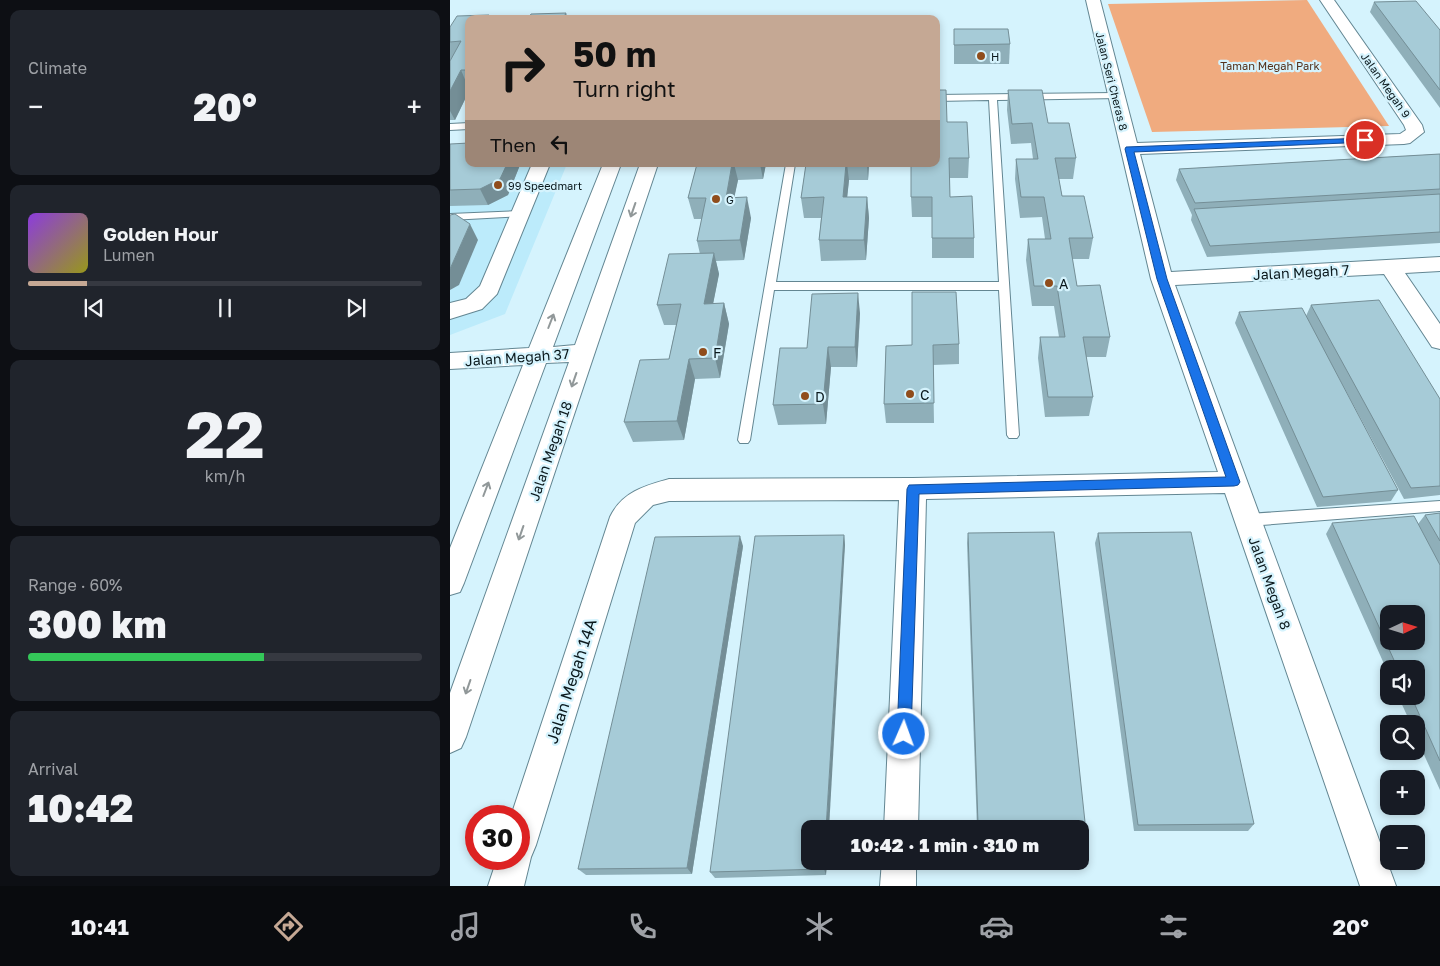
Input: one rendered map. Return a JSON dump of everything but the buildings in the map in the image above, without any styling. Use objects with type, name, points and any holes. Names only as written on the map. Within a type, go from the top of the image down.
[{"type":"street","name":"Jalan Seri Cheras 8","points":[[1093,0],[1162,279]]},
{"type":"street","name":"Jalan Megah 9","points":[[1129,149],[1404,139],[1415,132],[1413,124],[1327,0]]},
{"type":"street","points":[[450,311],[474,304],[489,289],[539,167]]},
{"type":"street","points":[[453,568],[611,167]]},
{"type":"street","name":"Jalan Megah 18","points":[[450,737],[648,167]]},
{"type":"street","name":"Jalan Megah 7","points":[[1162,279],[1440,264]]},
{"type":"street","points":[[1391,268],[1440,341]]},
{"type":"street","name":"Jalan Megah 8","points":[[1162,279],[1378,886]]},
{"type":"street","name":"Jalan Megah 37","points":[[450,362],[584,353]]},
{"type":"street","points":[[900,820],[913,489],[1234,482]]},
{"type":"street","name":"Jalan Megah 14A","points":[[530,810],[623,517],[644,497],[669,490],[913,489]]},
{"type":"street","points":[[506,886],[511,870]]},
{"type":"street","points":[[898,886],[899,870]]},
{"type":"lane","points":[[940,98],[1116,96]]},
{"type":"lane","points":[[993,98],[1013,434]]},
{"type":"lane","points":[[450,126],[465,126]]},
{"type":"lane","points":[[744,440],[790,167]]},
{"type":"lane","points":[[450,217],[521,214]]},
{"type":"lane","points":[[770,286],[1004,286]]},
{"type":"lane","points":[[1248,520],[1440,506]]},
{"type":"shaded area","points":[[450,158],[465,163],[465,167],[566,167],[505,314],[450,335]]},
{"type":"green space","name":"Taman Megah Park","points":[[1307,0],[1389,126],[1152,132],[1108,4]]},
{"type":"place","name":"H","points":[[981,56]]},
{"type":"place","name":"99 Speedmart","points":[[498,185]]},
{"type":"place","name":"G","points":[[716,199]]},
{"type":"place","name":"A","points":[[1049,283]]},
{"type":"place","name":"F","points":[[703,352]]},
{"type":"place","name":"C","points":[[910,394]]},
{"type":"place","name":"D","points":[[805,396]]},
{"type":"route","points":[[904,734],[913,489],[1234,482],[1162,279],[1129,149],[1365,140]]}]
